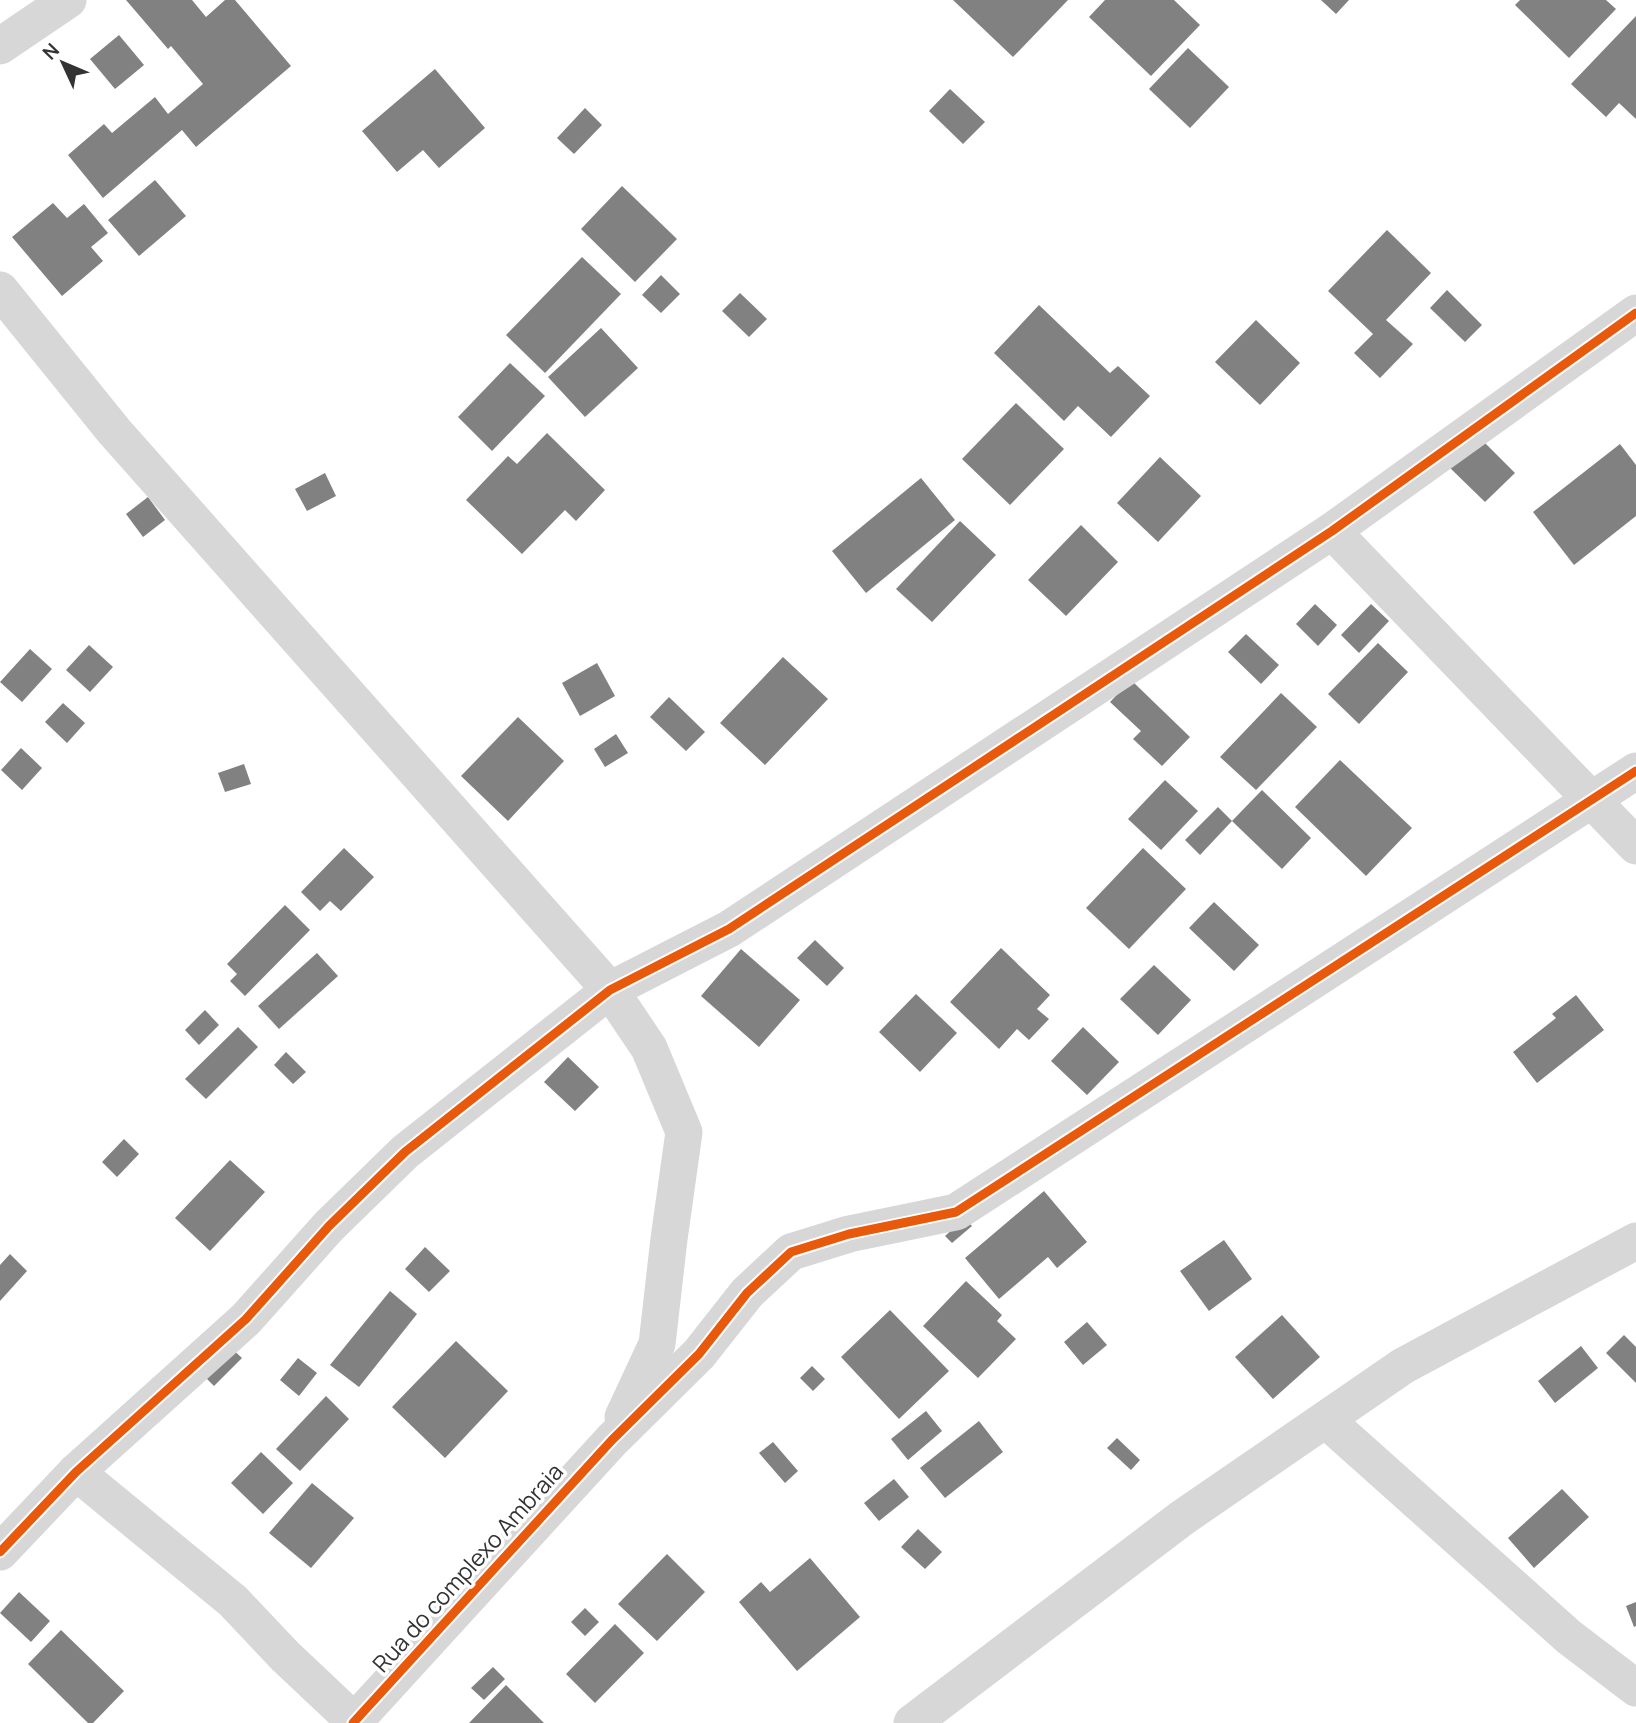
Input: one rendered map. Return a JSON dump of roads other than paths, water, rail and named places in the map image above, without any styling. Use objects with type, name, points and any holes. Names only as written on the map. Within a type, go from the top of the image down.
[{"type":"street","points":[[0,46],[68,0]]},
{"type":"street","points":[[0,290],[114,431],[610,990],[649,1048],[684,1132],[657,1344],[612,1440]]},
{"type":"street","points":[[0,1552],[76,1472],[246,1319],[329,1226],[405,1152],[610,990],[729,929],[1332,531],[1636,313]]},
{"type":"street","points":[[1332,531],[1636,846]]},
{"type":"street","points":[[612,1440],[699,1354],[747,1293],[791,1252],[849,1234],[956,1212],[1636,771]]},
{"type":"street","points":[[912,1723],[1182,1518],[1403,1366],[1636,1241]]},
{"type":"street","points":[[1326,1420],[1569,1637],[1636,1688]]},
{"type":"street","name":"Rua do complexo Ambraia","points":[[355,1723],[612,1440]]},
{"type":"street","points":[[76,1472],[233,1601],[285,1657],[355,1723]]}]
